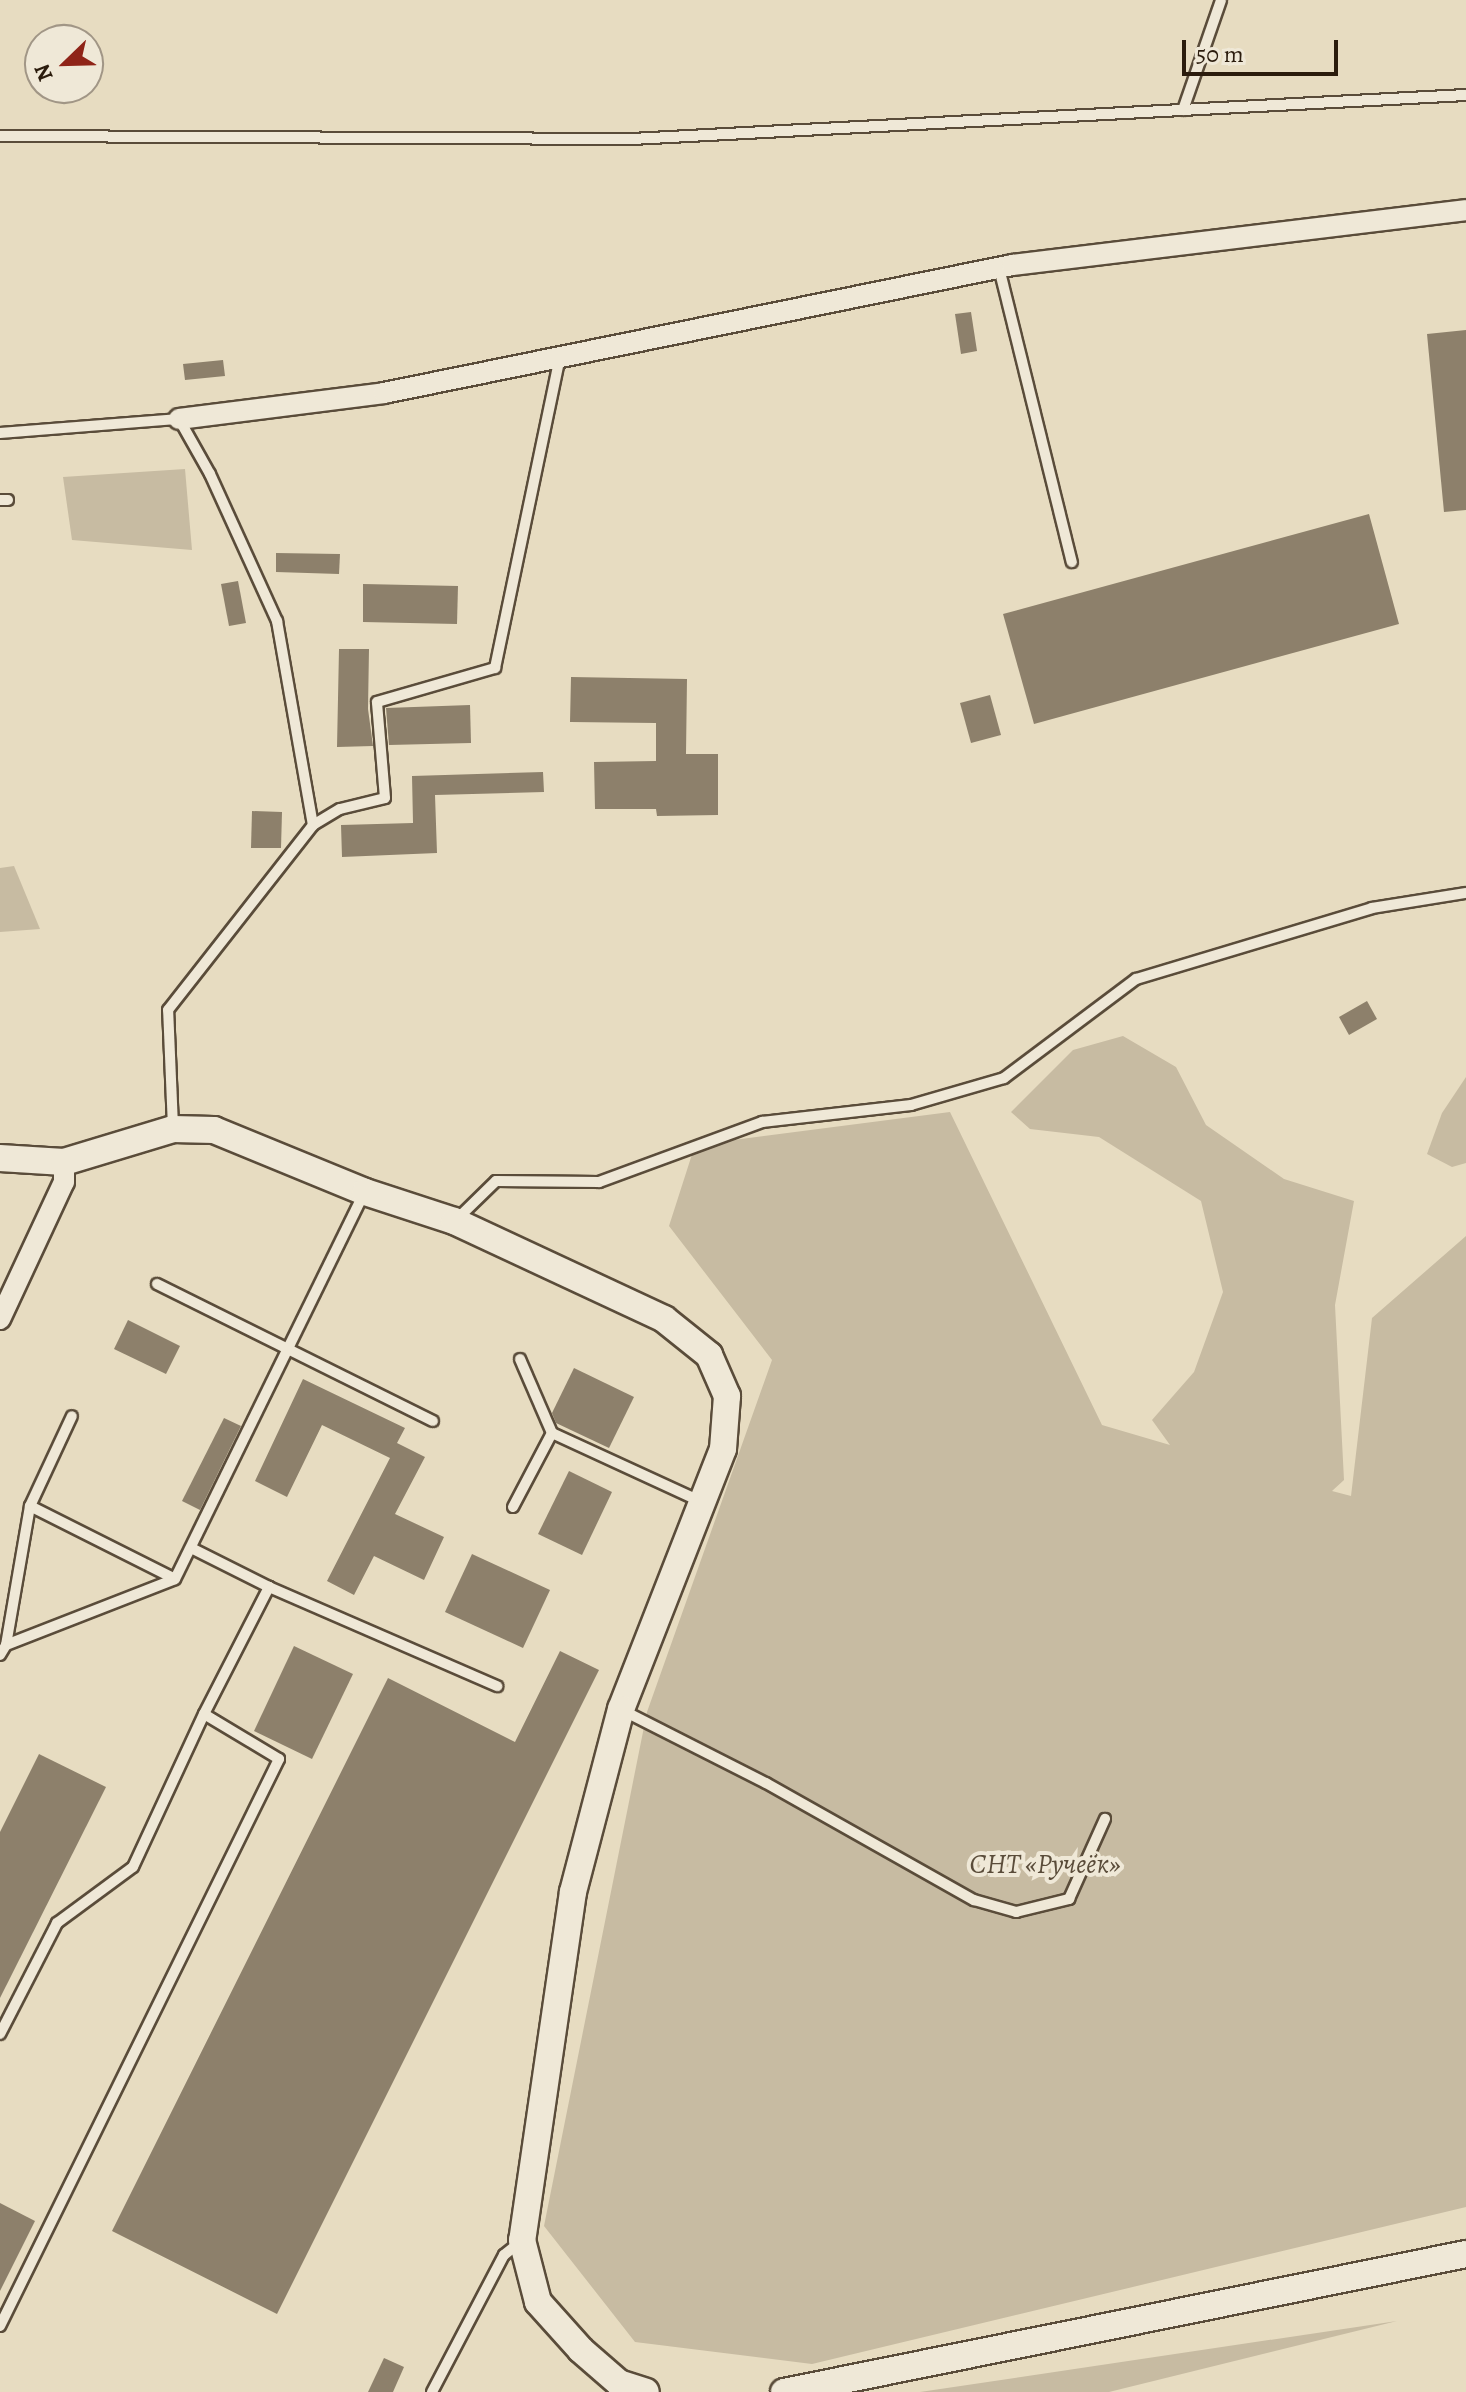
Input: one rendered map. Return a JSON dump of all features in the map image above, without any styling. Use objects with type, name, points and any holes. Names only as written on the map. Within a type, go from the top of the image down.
[{"type":"street","points":[[179,419],[384,393],[999,268],[1466,210]]},
{"type":"street","points":[[0,1158],[64,1162],[173,1129],[214,1130],[365,1192],[454,1221],[664,1319],[709,1355],[727,1396],[723,1449],[621,1709],[573,1892],[522,2240],[538,2302],[581,2350],[619,2383],[646,2392]]},
{"type":"street","points":[[0,1319],[64,1182],[64,1162]]},
{"type":"street","points":[[784,2392],[1466,2254]]},
{"type":"lane","points":[[1183,110],[1221,0]]},
{"type":"lane","points":[[0,136],[632,139],[1466,95]]},
{"type":"lane","points":[[999,268],[1072,562]]},
{"type":"lane","points":[[173,1129],[168,1010],[313,825],[340,809],[385,798],[377,702],[495,668],[560,357]]},
{"type":"lane","points":[[0,433],[179,419],[210,474],[277,621],[313,825]]},
{"type":"lane","points":[[454,1221],[496,1181],[599,1182],[762,1122],[911,1105],[1004,1078],[1136,979],[1372,908],[1466,893]]},
{"type":"lane","points":[[3,1650],[175,1579],[365,1192]]},
{"type":"lane","points":[[157,1284],[433,1421]]},
{"type":"lane","points":[[520,1359],[552,1433],[702,1502]]},
{"type":"lane","points":[[3,1650],[30,1506],[72,1416]]},
{"type":"lane","points":[[513,1507],[552,1433]]},
{"type":"lane","points":[[30,1506],[175,1579]]},
{"type":"lane","points":[[191,1548],[269,1587],[497,1686]]},
{"type":"lane","points":[[0,2034],[57,1923],[133,1867],[204,1714],[269,1587]]},
{"type":"lane","points":[[621,1709],[766,1783],[974,1900],[1016,1912],[1069,1899],[1105,1819]]},
{"type":"lane","points":[[0,2326],[279,1759],[204,1714]]},
{"type":"lane","points":[[432,2392],[504,2255],[522,2240]]},
{"type":"green space","points":[[185,469],[192,550],[72,540],[63,477]]},
{"type":"green space","points":[[14,866],[40,929],[0,932],[0,868]]},
{"type":"green space","name":"СНТ «Ручеёк»","points":[[1123,1036],[1176,1067],[1206,1125],[1284,1179],[1354,1201],[1335,1305],[1344,1480],[1332,1491],[1351,1496],[1372,1318],[1466,1236],[1466,2207],[812,2364],[635,2342],[544,2226],[647,1712],[772,1360],[669,1226],[695,1145],[950,1112],[1102,1425],[1170,1445],[1152,1420],[1194,1372],[1223,1292],[1201,1201],[1099,1137],[1030,1129],[1011,1112],[1073,1050]]},
{"type":"green space","points":[[1466,1077],[1466,1163],[1452,1167],[1427,1154],[1442,1113]]},
{"type":"green space","points":[[1397,2321],[1109,2392],[920,2392]]},
{"type":"building","points":[[971,312],[977,351],[961,354],[955,314]]},
{"type":"building","points":[[1466,330],[1466,510],[1444,512],[1427,334]]},
{"type":"building","points":[[223,360],[225,376],[185,380],[183,364]]},
{"type":"building","points":[[1369,514],[1399,624],[1034,724],[1003,614]]},
{"type":"building","points":[[276,553],[340,554],[339,574],[276,572]]},
{"type":"building","points":[[238,581],[246,623],[229,626],[221,584]]},
{"type":"building","points":[[363,584],[458,586],[457,624],[363,622]]},
{"type":"building","points":[[339,649],[369,649],[368,709],[373,746],[337,747]]},
{"type":"building","points":[[571,677],[687,679],[686,754],[718,754],[718,815],[657,816],[656,809],[595,809],[594,762],[656,761],[656,723],[570,722]]},
{"type":"building","points":[[990,695],[1001,735],[971,743],[960,703]]},
{"type":"building","points":[[470,705],[471,743],[389,745],[386,708]]},
{"type":"building","points":[[543,772],[544,792],[435,795],[437,853],[342,857],[341,825],[413,823],[412,776]]},
{"type":"building","points":[[252,811],[282,812],[281,848],[251,848]]},
{"type":"building","points":[[1367,1001],[1377,1019],[1349,1035],[1339,1017]]},
{"type":"building","points":[[128,1320],[180,1346],[166,1374],[114,1349]]},
{"type":"building","points":[[574,1368],[634,1397],[609,1448],[556,1423],[552,1413]]},
{"type":"building","points":[[303,1379],[405,1428],[397,1443],[425,1457],[395,1514],[444,1537],[424,1580],[374,1556],[354,1595],[327,1581],[390,1458],[322,1425],[287,1497],[255,1481]]},
{"type":"building","points":[[224,1418],[241,1426],[200,1510],[182,1501]]},
{"type":"building","points":[[569,1471],[612,1492],[582,1555],[538,1534]]},
{"type":"building","points":[[472,1554],[550,1590],[523,1648],[445,1612]]},
{"type":"building","points":[[294,1646],[353,1674],[312,1759],[254,1731]]},
{"type":"building","points":[[560,1651],[599,1670],[277,2314],[112,2231],[388,1678],[515,1742]]},
{"type":"building","points":[[39,1754],[106,1787],[0,1998],[0,1832]]},
{"type":"building","points":[[0,2203],[35,2221],[0,2291]]},
{"type":"building","points":[[384,2358],[404,2367],[393,2392],[368,2392]]}]
